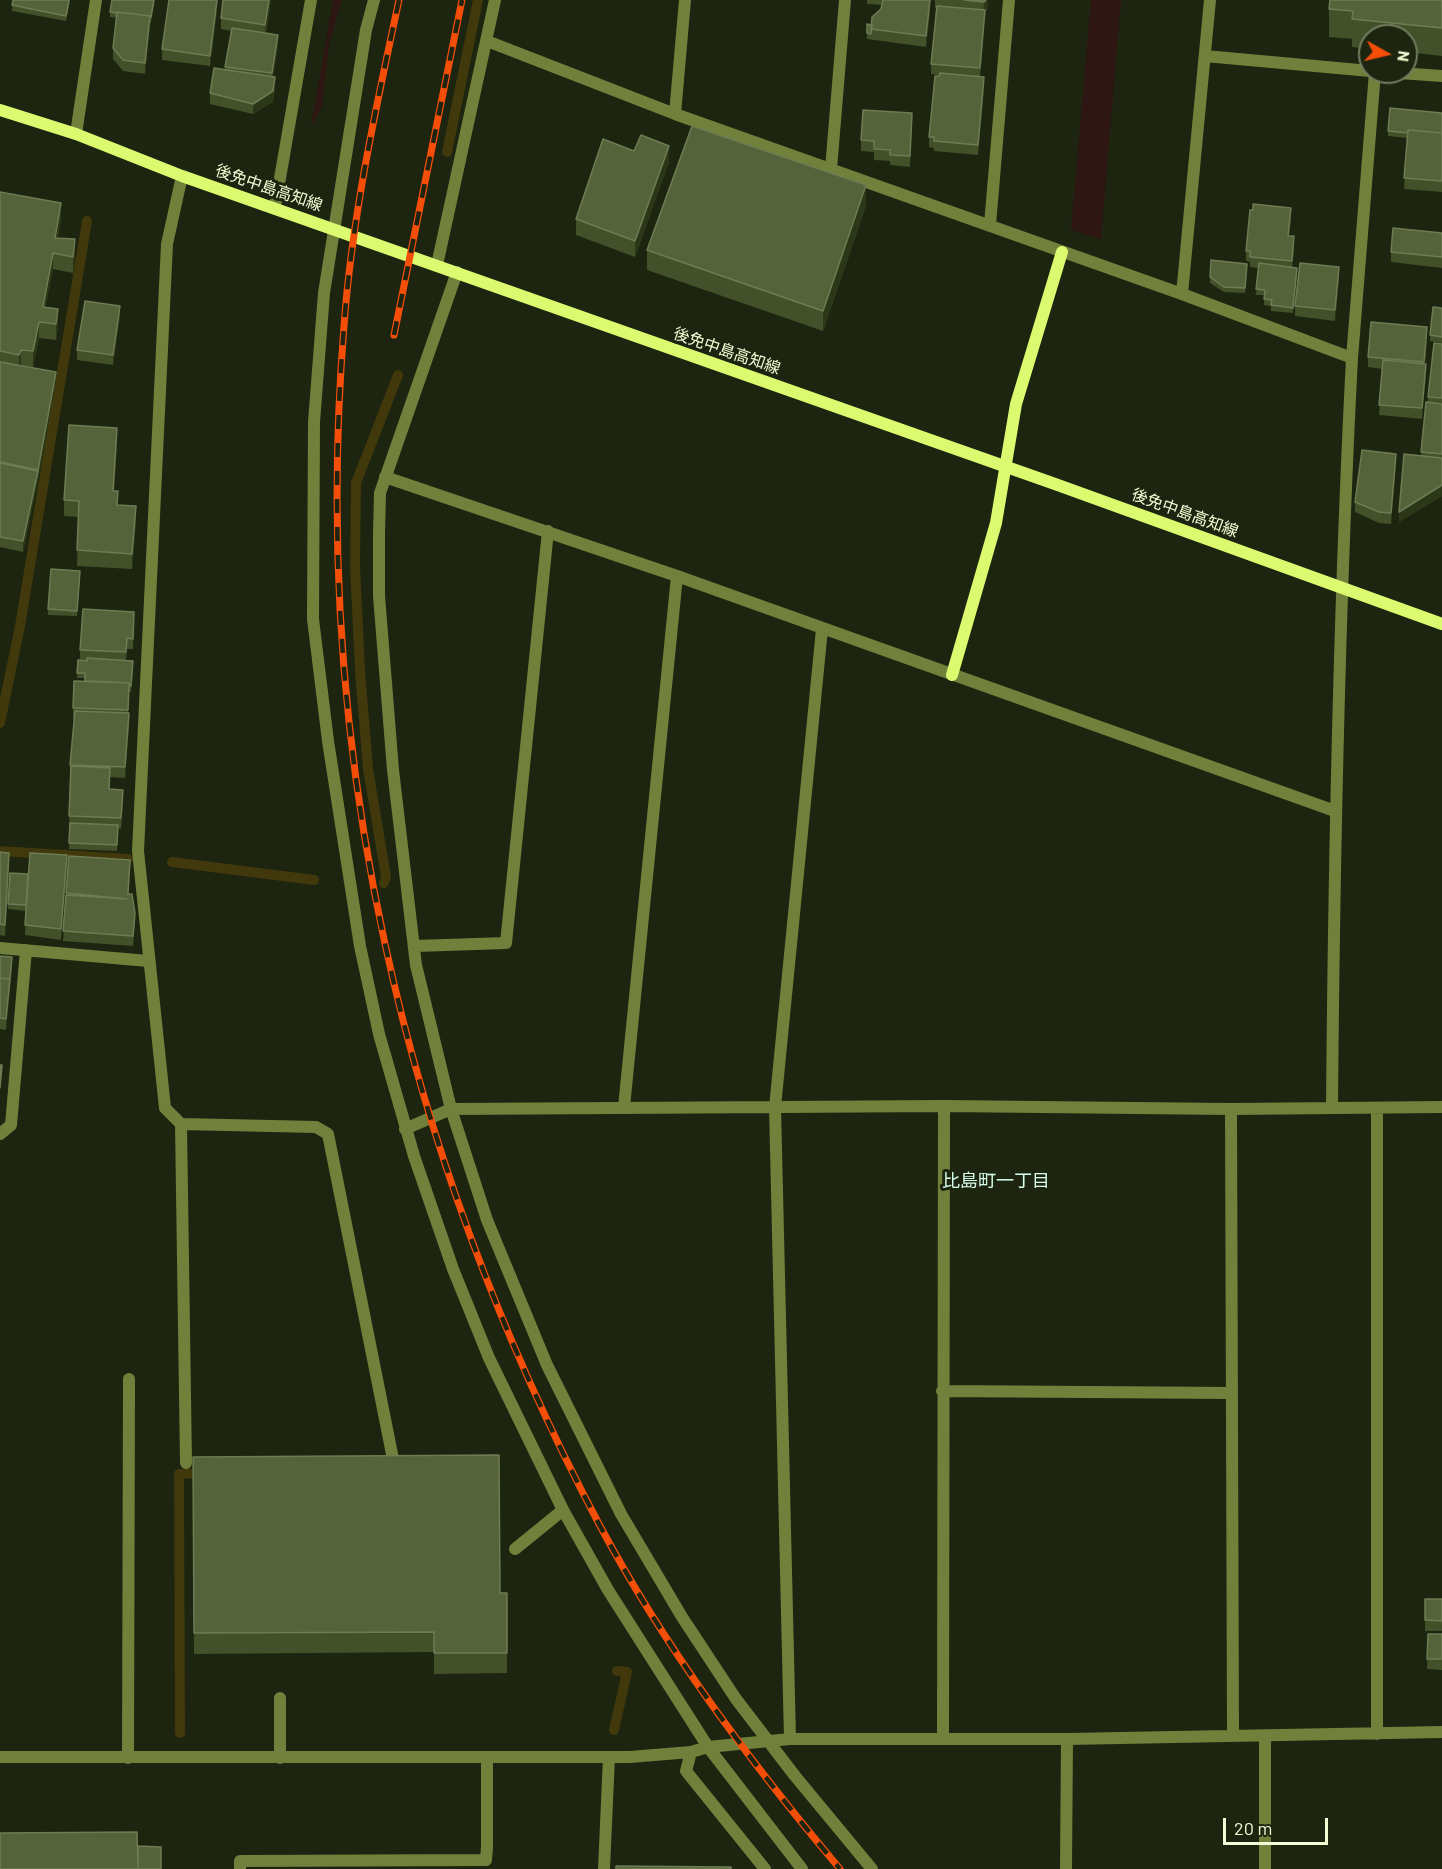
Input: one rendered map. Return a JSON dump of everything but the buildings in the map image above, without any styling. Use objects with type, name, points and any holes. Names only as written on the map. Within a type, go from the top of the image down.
[{"type":"main road","name":"後免中島高知線","points":[[0,110],[76,134],[182,176],[1005,466],[1442,624]]},
{"type":"main road","points":[[952,675],[993,533],[1016,404],[1062,252]]},
{"type":"street","points":[[76,134],[96,0]]},
{"type":"street","points":[[274,207],[311,0]]},
{"type":"street","points":[[374,0],[366,30],[324,293],[314,422],[313,619],[328,741],[360,946],[379,1034],[405,1129],[453,1269],[489,1358],[563,1510],[608,1590],[708,1747],[802,1869]]},
{"type":"street","points":[[437,265],[495,0]]},
{"type":"street","points":[[675,114],[685,0]]},
{"type":"street","points":[[831,169],[845,0]]},
{"type":"street","points":[[990,225],[1009,0]]},
{"type":"street","points":[[1182,294],[1210,0]]},
{"type":"street","points":[[487,41],[675,114],[1182,294],[1352,358]]},
{"type":"street","points":[[1205,56],[1358,70]]},
{"type":"street","points":[[1418,74],[1442,76]]},
{"type":"street","points":[[1332,1108],[1335,811],[1341,587],[1352,358],[1374,84]]},
{"type":"street","points":[[182,176],[167,244],[139,839],[148,961],[165,1108],[181,1124],[316,1127],[328,1134],[394,1464]]},
{"type":"street","points":[[457,272],[380,493],[379,596],[393,770],[416,965],[452,1110],[487,1220],[547,1365],[615,1503],[682,1617],[736,1699],[795,1776],[872,1869]]},
{"type":"street","points":[[385,477],[677,576],[1335,811]]},
{"type":"street","points":[[415,946],[506,943],[548,531]]},
{"type":"street","points":[[624,1107],[677,576]]},
{"type":"street","points":[[790,1739],[775,1107],[822,629]]},
{"type":"street","points":[[0,948],[148,961]]},
{"type":"street","points":[[0,1134],[11,1125],[26,950]]},
{"type":"street","points":[[405,1129],[452,1110],[944,1106],[1231,1109],[1442,1107]]},
{"type":"street","points":[[943,1738],[944,1106]]},
{"type":"street","points":[[1231,1109],[1233,1736]]},
{"type":"street","points":[[1377,1109],[1377,1734]]},
{"type":"street","points":[[181,1124],[186,1463]]},
{"type":"street","points":[[128,1758],[129,1379]]},
{"type":"street","points":[[942,1391],[1232,1393]]},
{"type":"street","points":[[515,1549],[563,1510]]},
{"type":"street","points":[[280,1698],[280,1758]]},
{"type":"street","points":[[0,1757],[609,1757],[692,1752],[708,1747],[790,1739],[1067,1739],[1442,1732]]},
{"type":"street","points":[[1265,1736],[1265,1869]]},
{"type":"street","points":[[1066,1869],[1067,1739]]},
{"type":"street","points":[[692,1752],[686,1772],[765,1869]]},
{"type":"street","points":[[240,1869],[240,1861],[486,1860],[488,1847],[486,1757]]},
{"type":"street","points":[[604,1869],[609,1757]]},
{"type":"shaded area","points":[[333,0],[342,0],[329,45],[322,107],[311,126]]},
{"type":"shaded area","points":[[1091,0],[1121,0],[1101,239],[1071,230]]},
{"type":"waterway","points":[[447,152],[478,0]]},
{"type":"waterway","points":[[0,723],[20,626],[87,221]]},
{"type":"waterway","points":[[384,883],[386,877],[368,769],[360,671],[355,566],[356,483],[398,375]]},
{"type":"waterway","points":[[0,851],[128,859]]},
{"type":"waterway","points":[[172,862],[314,880]]},
{"type":"waterway","points":[[180,1733],[179,1474],[205,1473]]},
{"type":"waterway","points":[[614,1730],[627,1672],[617,1671]]},
{"type":"railway","points":[[399,0],[374,121],[353,244],[344,326],[337,483],[342,639],[358,792],[385,943],[423,1092],[471,1239],[530,1383],[599,1524],[652,1615],[710,1703],[840,1869]]},
{"type":"railway","points":[[394,335],[462,0]]},
{"type":"district","name":"比島町一丁目","points":[[996,1181]]}]
